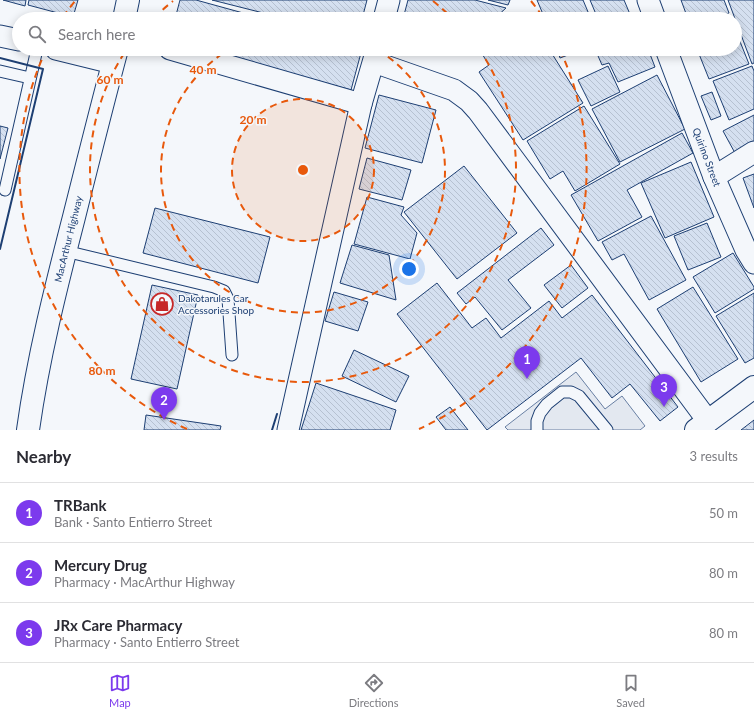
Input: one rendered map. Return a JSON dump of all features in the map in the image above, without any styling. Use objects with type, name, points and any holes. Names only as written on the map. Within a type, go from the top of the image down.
[{"type":"main road","points":[[125,12],[128,0]]},
{"type":"main road","name":"MacArthur Highway","points":[[28,430],[32,399],[65,251],[115,56]]},
{"type":"main road","points":[[702,426],[754,388]]},
{"type":"street","points":[[386,12],[389,0]]},
{"type":"street","points":[[648,0],[652,12]]},
{"type":"street","points":[[0,36],[12,39]]},
{"type":"street","points":[[194,56],[361,104]]},
{"type":"street","points":[[288,430],[361,104],[375,56]]},
{"type":"street","points":[[377,56],[454,90],[469,100],[702,426]]},
{"type":"street","name":"Quirino Street","points":[[669,56],[714,177],[746,250],[754,263]]},
{"type":"street","points":[[714,177],[754,152]]},
{"type":"lane","points":[[5,190],[35,56]]},
{"type":"lane","points":[[0,71],[30,78]]},
{"type":"lane","points":[[65,251],[224,291],[228,299],[232,355]]},
{"type":"lane","points":[[537,430],[537,421],[540,413],[546,404],[562,392],[571,392],[579,396],[607,430]]},
{"type":"shaded area","points":[[576,372],[605,409],[622,396],[645,426],[640,430],[508,430],[505,427]]},
{"type":"building","points":[[3,0],[26,0],[25,6]]},
{"type":"building","points":[[29,0],[78,0],[74,12],[54,12],[28,5]]},
{"type":"building","points":[[180,0],[196,0],[240,12],[177,12]]},
{"type":"building","points":[[212,0],[367,0],[364,12],[259,12]]},
{"type":"building","points":[[408,0],[475,0],[506,8],[502,12],[405,12]]},
{"type":"building","points":[[488,0],[510,0],[508,5]]},
{"type":"building","points":[[537,0],[583,0],[588,12],[542,12]]},
{"type":"building","points":[[590,0],[624,0],[629,12],[595,12]]},
{"type":"building","points":[[681,0],[724,0],[729,12],[685,12]]},
{"type":"building","points":[[728,0],[754,0],[754,63],[752,64],[742,37],[742,12],[732,12]]},
{"type":"building","points":[[742,46],[749,64],[709,79],[700,56],[742,56]]},
{"type":"building","points":[[228,56],[360,56],[351,90]]},
{"type":"building","points":[[483,56],[553,56],[583,103],[523,140],[479,72],[489,65]]},
{"type":"building","points":[[598,56],[651,56],[655,67],[618,82],[609,63],[602,65]]},
{"type":"building","points":[[608,66],[620,92],[591,106],[578,80]]},
{"type":"building","points":[[752,66],[754,71],[754,109],[729,120],[713,81]]},
{"type":"building","points":[[657,75],[685,129],[620,162],[592,109]]},
{"type":"building","points":[[712,92],[721,116],[711,120],[701,96]]},
{"type":"building","points":[[379,95],[436,110],[422,163],[365,148]]},
{"type":"building","points":[[584,106],[620,164],[575,191],[563,171],[550,179],[527,141]]},
{"type":"building","points":[[754,115],[754,143],[735,153],[723,131]]},
{"type":"building","points":[[0,126],[8,128],[0,159]]},
{"type":"building","points":[[682,133],[693,153],[627,190],[642,217],[598,241],[571,195]]},
{"type":"building","points":[[367,158],[411,170],[402,200],[359,189]]},
{"type":"building","points":[[691,162],[714,217],[665,238],[641,183]]},
{"type":"building","points":[[464,166],[517,233],[457,279],[404,212]]},
{"type":"building","points":[[754,174],[754,208],[743,178]]},
{"type":"building","points":[[367,197],[404,207],[401,215],[417,233],[410,259],[354,244]]},
{"type":"building","points":[[155,208],[270,237],[258,283],[143,253]]},
{"type":"building","points":[[651,216],[686,280],[649,300],[624,254],[612,260],[602,242]]},
{"type":"building","points":[[707,223],[721,257],[688,270],[674,236]]},
{"type":"building","points":[[541,228],[554,245],[508,280],[531,308],[502,330],[475,297],[466,304],[457,293]]},
{"type":"building","points":[[352,245],[389,255],[396,300],[340,283]]},
{"type":"building","points":[[733,253],[754,289],[715,313],[693,277]]},
{"type":"building","points":[[571,265],[588,288],[562,308],[544,285]]},
{"type":"building","points":[[437,283],[472,328],[486,318],[501,338],[549,301],[562,318],[592,295],[678,407],[660,421],[630,384],[612,398],[581,358],[487,430],[397,314]]},
{"type":"building","points":[[152,285],[198,295],[177,389],[131,379]]},
{"type":"building","points":[[693,287],[738,359],[701,382],[657,309]]},
{"type":"building","points":[[334,292],[368,302],[358,331],[325,321]]},
{"type":"building","points":[[754,293],[754,358],[745,363],[716,316]]},
{"type":"building","points":[[354,350],[409,376],[396,402],[342,376]]},
{"type":"building","points":[[316,383],[396,410],[390,430],[301,430]]},
{"type":"building","points":[[450,407],[468,430],[446,430],[436,417]]},
{"type":"building","points":[[146,415],[221,426],[220,430],[144,430]]},
{"type":"building","points":[[754,420],[754,430],[741,430]]},
{"type":"wall","points":[[0,58],[43,69],[0,249]]},
{"type":"wall","points":[[272,430],[277,414]]},
{"type":"place","name":"Dakotarules Car Accessories Shop","points":[[162,304]]},
{"type":"place","name":"TRBank","points":[[527,379]]},
{"type":"place","name":"JRx Care Pharmacy","points":[[664,407]]},
{"type":"place","name":"Mercury Drug","points":[[164,420]]}]
